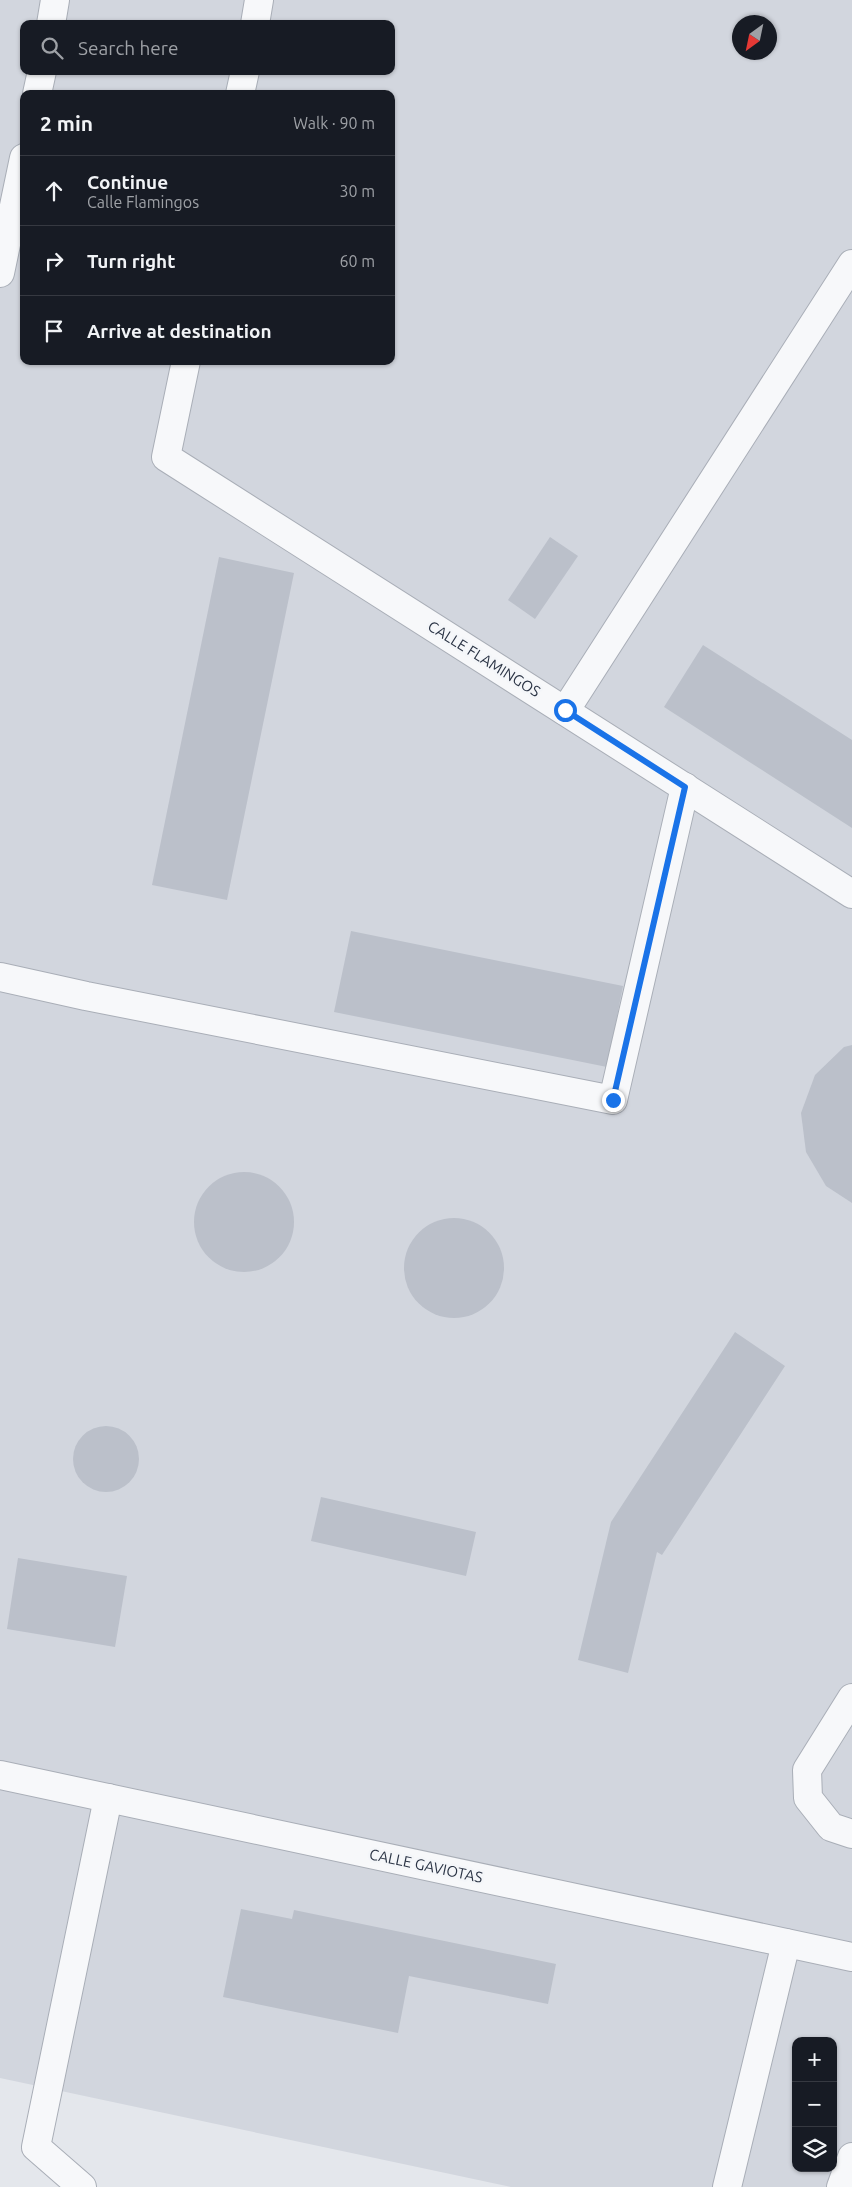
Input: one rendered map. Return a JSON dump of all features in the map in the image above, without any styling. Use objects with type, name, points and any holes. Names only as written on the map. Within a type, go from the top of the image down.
[{"type":"street","points":[[52,20],[56,0]]},
{"type":"street","points":[[255,20],[259,0]]},
{"type":"street","points":[[38,90],[41,75]]},
{"type":"street","points":[[241,90],[244,75]]},
{"type":"street","points":[[0,273],[20,177]]},
{"type":"street","points":[[565,710],[852,264]]},
{"type":"street","name":"CALLE FLAMINGOS","points":[[185,365],[166,457],[852,894]]},
{"type":"street","points":[[0,976],[86,996],[613,1100],[685,787]]},
{"type":"street","points":[[852,1698],[807,1770],[808,1798],[831,1827],[852,1834]]},
{"type":"street","name":"CALLE GAVIOTAS","points":[[0,1775],[852,1957]]},
{"type":"street","points":[[82,2187],[36,2147],[108,1798]]},
{"type":"street","points":[[727,2187],[786,1943]]},
{"type":"street","points":[[841,2187],[852,2157]]},
{"type":"shaded area","points":[[0,0],[852,0],[852,2187],[511,2187],[0,2078]]},
{"type":"building","points":[[550,537],[578,556],[535,619],[508,600]]},
{"type":"building","points":[[219,557],[294,573],[227,900],[152,885]]},
{"type":"building","points":[[703,645],[852,740],[852,828],[664,707]]},
{"type":"building","points":[[351,931],[623,986],[607,1067],[334,1012]]},
{"type":"building","points":[[852,1045],[852,1203],[826,1186],[806,1152],[801,1113],[815,1075],[844,1047]]},
{"type":"building","points":[[244,1172],[263,1175],[280,1186],[291,1203],[294,1222],[291,1241],[280,1258],[263,1269],[244,1272],[225,1269],[208,1258],[197,1241],[194,1222],[197,1203],[208,1186],[225,1175]]},
{"type":"building","points":[[454,1218],[473,1221],[490,1232],[501,1249],[504,1268],[501,1287],[490,1304],[473,1315],[454,1318],[435,1315],[418,1304],[407,1287],[404,1268],[407,1249],[418,1232],[435,1221]]},
{"type":"building","points":[[735,1332],[785,1366],[662,1555],[657,1552],[628,1673],[578,1660],[611,1522]]},
{"type":"building","points":[[106,1426],[118,1429],[129,1436],[136,1447],[139,1459],[136,1471],[129,1482],[118,1489],[106,1492],[94,1489],[83,1482],[76,1471],[73,1459],[76,1447],[83,1436],[94,1429]]},
{"type":"building","points":[[321,1497],[476,1532],[466,1576],[311,1541]]},
{"type":"building","points":[[18,1558],[127,1576],[115,1647],[7,1629]]},
{"type":"building","points":[[241,1909],[292,1919],[294,1910],[556,1964],[548,2004],[409,1976],[398,2033],[223,1997]]},
{"type":"route","points":[[565,710],[685,787],[613,1100]]}]
